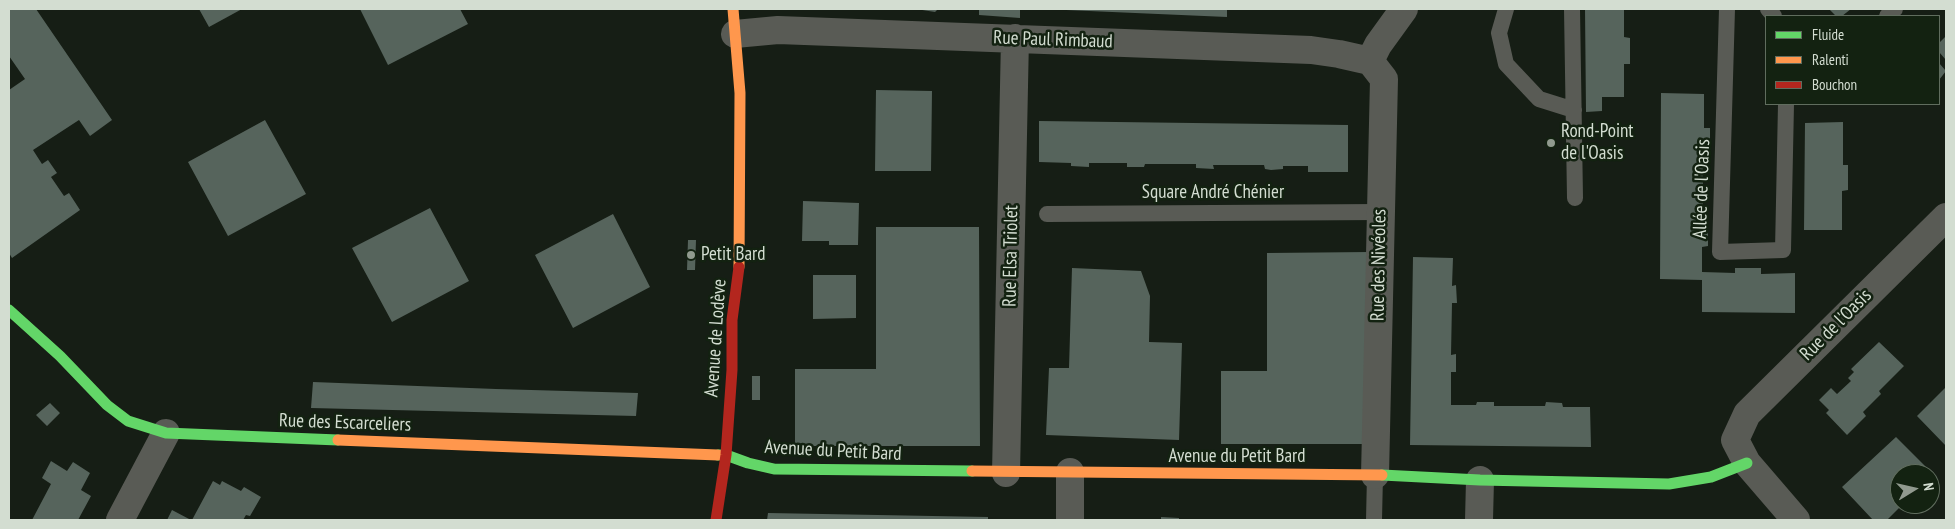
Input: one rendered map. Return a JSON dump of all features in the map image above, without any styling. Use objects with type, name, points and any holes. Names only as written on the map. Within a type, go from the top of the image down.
[{"type":"street","points":[[1370,61],[1378,45],[1404,9]]},
{"type":"street","name":"Rue Paul Rimbaud","points":[[734,21],[778,30],[1311,50],[1370,61]]},
{"type":"street","name":"Avenue de Lodève","points":[[716,520],[726,455],[732,370],[732,320],[740,259],[740,93],[734,21]]},
{"type":"street","name":"Rue Elsa Triolet","points":[[1006,473],[1015,38]]},
{"type":"street","name":"Rue des Nivéoles","points":[[1370,61],[1384,79],[1375,475]]},
{"type":"street","name":"Rue de l'Oasis","points":[[1741,451],[1747,414],[1946,217]]},
{"type":"street","name":"Rue des Escarceliers","points":[[9,310],[60,356],[114,410],[128,421],[166,433],[726,455]]},
{"type":"street","points":[[120,520],[166,433]]},
{"type":"street","points":[[1741,451],[1786,515]]},
{"type":"street","name":"Avenue du Petit Bard","points":[[726,455],[748,463],[774,469],[1006,473],[1375,475],[1480,480],[1669,484],[1711,478],[1741,451]]},
{"type":"street","points":[[1070,472],[1070,520]]},
{"type":"street","points":[[1479,520],[1480,480]]},
{"type":"lane","points":[[1506,9],[1499,32],[1506,64],[1539,99],[1574,110]]},
{"type":"lane","points":[[1572,9],[1575,198]]},
{"type":"lane","name":"Allée de l'Oasis","points":[[1727,9],[1720,252],[1783,250],[1786,105]]},
{"type":"lane","name":"Square André Chénier","points":[[1047,214],[1380,212]]},
{"type":"lane","points":[[1374,520],[1375,475]]},
{"type":"building","points":[[9,9],[36,9],[112,120],[90,136],[79,120],[33,150],[42,164],[48,160],[57,173],[51,177],[64,196],[69,193],[80,210],[12,258],[9,253],[9,90],[25,79],[9,56]]},
{"type":"building","points":[[199,9],[242,9],[209,27]]},
{"type":"building","points":[[360,9],[460,9],[468,24],[388,65]]},
{"type":"building","points":[[916,9],[938,9],[935,12]]},
{"type":"building","points":[[979,9],[1020,9],[1020,18],[979,15]]},
{"type":"building","points":[[1227,9],[1227,17],[1066,10]]},
{"type":"building","points":[[1585,9],[1624,9],[1624,37],[1630,38],[1630,64],[1624,64],[1624,97],[1602,97],[1602,111],[1586,112]]},
{"type":"building","points":[[1829,9],[1851,9],[1843,15],[1835,15]]},
{"type":"building","points":[[1946,36],[1946,60],[1940,53],[1940,42]]},
{"type":"building","points":[[1940,64],[1946,71],[1940,79]]},
{"type":"building","points":[[876,90],[932,91],[931,171],[875,171]]},
{"type":"building","points":[[1661,93],[1704,94],[1704,128],[1710,128],[1710,152],[1703,153],[1703,220],[1708,220],[1708,246],[1702,247],[1702,272],[1735,273],[1735,268],[1761,268],[1761,274],[1795,273],[1795,313],[1702,312],[1702,280],[1660,279]]},
{"type":"building","points":[[265,120],[306,194],[228,236],[188,162]]},
{"type":"building","points":[[1039,121],[1348,125],[1348,172],[1308,172],[1308,166],[1283,166],[1283,169],[1271,170],[1265,169],[1264,165],[1213,165],[1214,169],[1196,168],[1196,164],[1145,164],[1144,167],[1127,167],[1127,163],[1089,163],[1089,167],[1071,166],[1071,163],[1039,162]]},
{"type":"building","points":[[1843,122],[1843,165],[1848,165],[1848,190],[1842,191],[1842,230],[1804,230],[1805,123]]},
{"type":"building","points":[[803,201],[859,203],[858,245],[829,245],[829,241],[802,241]]},
{"type":"building","points":[[430,208],[469,281],[392,322],[352,248]]},
{"type":"building","points":[[613,214],[650,287],[573,328],[535,255]]},
{"type":"building","points":[[876,227],[979,227],[980,446],[795,446],[795,369],[876,369]]},
{"type":"building","name":"Petit Bard","points":[[688,240],[696,240],[695,270],[687,270]]},
{"type":"building","points":[[1369,252],[1369,444],[1221,444],[1221,371],[1267,371],[1267,253]]},
{"type":"building","points":[[1413,257],[1453,258],[1452,286],[1456,285],[1457,303],[1452,303],[1451,355],[1456,354],[1456,372],[1451,372],[1451,405],[1476,405],[1477,402],[1494,402],[1494,406],[1545,406],[1546,402],[1562,403],[1563,407],[1590,407],[1591,447],[1410,445]]},
{"type":"building","points":[[1072,268],[1141,271],[1150,296],[1149,342],[1182,343],[1179,440],[1046,435],[1049,368],[1069,368]]},
{"type":"building","points":[[813,275],[856,275],[856,318],[813,319]]},
{"type":"building","points":[[1879,342],[1904,366],[1879,391],[1881,394],[1863,412],[1866,416],[1847,435],[1826,413],[1829,410],[1819,400],[1831,388],[1837,394],[1851,381],[1848,378],[1854,372],[1851,369]]},
{"type":"building","points":[[752,376],[760,376],[760,400],[752,400]]},
{"type":"building","points":[[313,382],[638,393],[636,416],[311,408]]},
{"type":"building","points":[[1946,387],[1946,446],[1917,416]]},
{"type":"building","points":[[50,403],[60,413],[47,426],[36,415]]},
{"type":"building","points":[[1896,437],[1923,464],[1890,464],[1890,514],[1893,514],[1887,520],[1873,520],[1842,487]]},
{"type":"building","points":[[51,461],[67,471],[73,462],[90,473],[81,490],[91,496],[78,520],[32,520],[51,484],[42,478]]},
{"type":"building","points":[[213,481],[220,485],[222,481],[241,491],[244,487],[261,497],[250,516],[246,515],[243,520],[192,520]]},
{"type":"building","points":[[172,510],[191,520],[167,520]]},
{"type":"building","points":[[768,513],[988,517],[988,520],[767,520]]},
{"type":"building","points":[[1161,517],[1179,518],[1179,520],[1161,520]]},
{"type":"traffic: fast","points":[[9,310],[60,356],[107,405],[128,421],[166,433],[338,440]]},
{"type":"traffic: fast","points":[[718,455],[726,455],[748,463],[774,469],[972,471]]},
{"type":"traffic: fast","points":[[1382,475],[1480,480],[1669,484],[1711,477],[1747,463]]},
{"type":"traffic: slow","points":[[733,9],[740,93],[739,267]]},
{"type":"traffic: slow","points":[[338,440],[718,455]]},
{"type":"traffic: slow","points":[[972,471],[1382,475]]},
{"type":"traffic: jam","points":[[716,520],[726,455],[732,370],[732,320],[739,267]]},
{"type":"place","name":"Rond-Point de l'Oasis","points":[[1551,143]]},
{"type":"place","name":"Petit Bard","points":[[691,255]]}]
